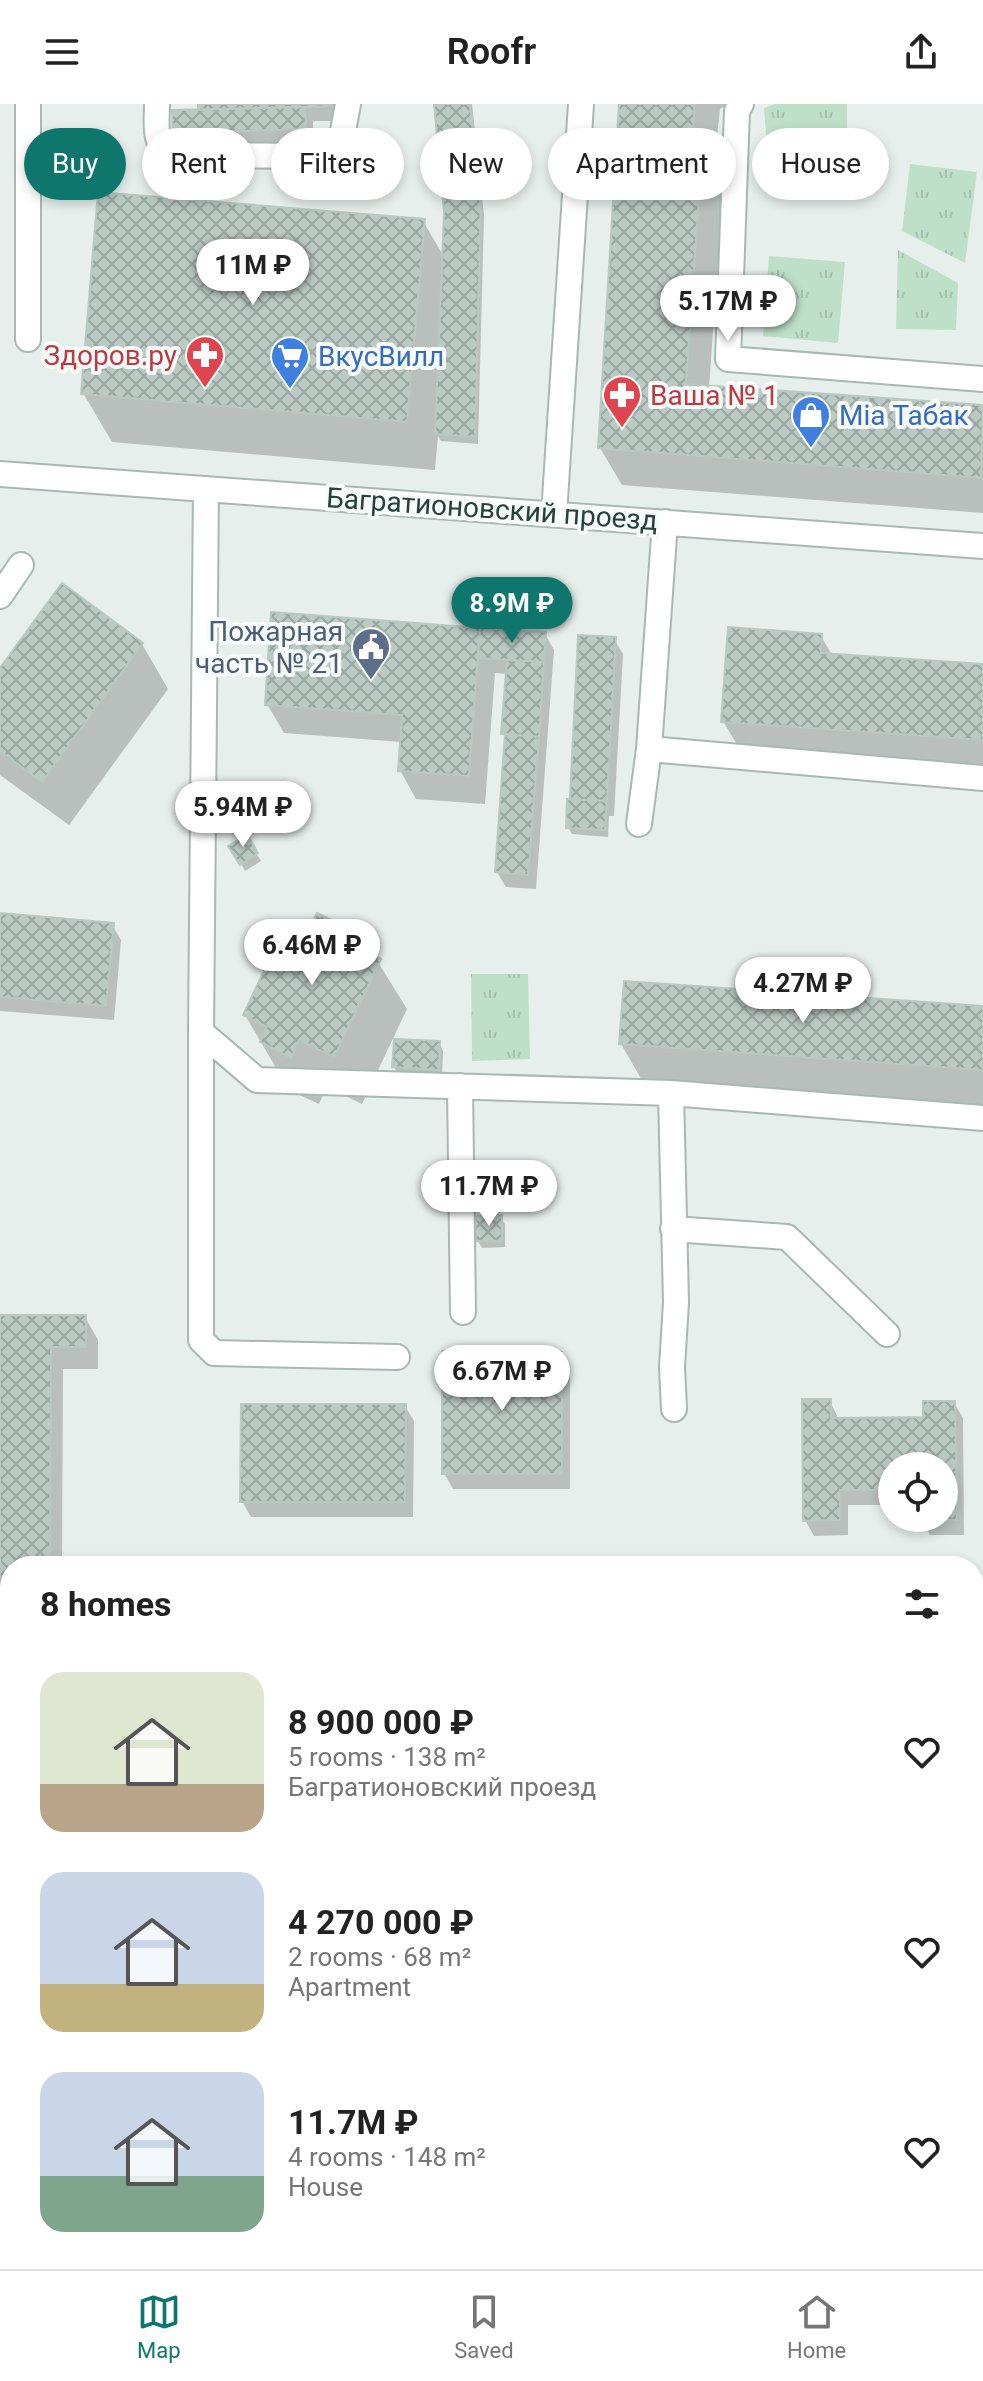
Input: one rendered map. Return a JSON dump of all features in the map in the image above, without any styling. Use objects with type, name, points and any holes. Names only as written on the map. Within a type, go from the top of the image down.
[{"type":"street","points":[[28,104],[28,339]]},
{"type":"street","points":[[157,104],[157,138],[161,147],[174,155],[316,156],[341,142],[348,104]]},
{"type":"street","points":[[554,514],[581,104]]},
{"type":"street","points":[[741,104],[737,111],[728,359],[983,379]]},
{"type":"street","name":"Багратионовский проезд","points":[[0,474],[983,546]]},
{"type":"street","points":[[206,489],[201,1340],[214,1353],[397,1357]]},
{"type":"street","points":[[639,824],[649,749],[665,522]]},
{"type":"street","points":[[0,596],[21,565]]},
{"type":"street","points":[[649,749],[983,778]]},
{"type":"street","points":[[201,1032],[257,1080],[671,1093],[983,1118]]},
{"type":"street","points":[[460,1086],[463,1312]]},
{"type":"street","points":[[671,1093],[676,1302],[672,1367],[674,1409]]},
{"type":"street","points":[[673,1229],[787,1237],[887,1334]]},
{"type":"green space","points":[[775,104],[847,104],[847,128],[766,128],[764,108]]},
{"type":"green space","points":[[910,164],[977,172],[965,263],[902,231]]},
{"type":"green space","points":[[898,250],[958,283],[956,330],[896,329]]},
{"type":"green space","points":[[769,256],[845,262],[838,343],[763,336]]},
{"type":"green space","points":[[471,974],[528,974],[530,1059],[472,1061]]},
{"type":"building","points":[[198,104],[332,104],[332,106],[198,110]]},
{"type":"building","points":[[434,104],[470,104],[473,128],[436,128]]},
{"type":"building","points":[[619,104],[695,104],[693,128],[618,128]]},
{"type":"building","points":[[305,107],[306,128],[255,131],[255,128],[173,128],[172,110]]},
{"type":"building","points":[[126,194],[142,196],[142,200],[195,200],[425,219],[407,422],[81,394],[97,200],[126,200]]},
{"type":"building","points":[[443,200],[480,200],[475,437],[435,434]]},
{"type":"building","points":[[613,200],[699,200],[686,384],[983,405],[981,478],[598,448]]},
{"type":"building","points":[[62,583],[143,643],[42,782],[0,751],[0,668]]},
{"type":"building","name":"Пожарная часть № 21","points":[[271,612],[480,628],[469,776],[398,771],[402,715],[265,705]]},
{"type":"building","points":[[728,627],[822,634],[821,653],[983,664],[983,740],[721,722]]},
{"type":"building","points":[[480,628],[546,632],[544,662],[478,658]]},
{"type":"building","points":[[578,635],[616,637],[607,801],[570,799]]},
{"type":"building","points":[[507,660],[544,662],[539,737],[501,734]]},
{"type":"building","points":[[505,734],[539,737],[528,875],[495,872]]},
{"type":"building","points":[[567,799],[607,801],[605,830],[566,828]]},
{"type":"building","points":[[247,834],[258,853],[240,865],[228,846]]},
{"type":"building","points":[[0,913],[114,923],[106,1006],[0,997]]},
{"type":"building","points":[[317,913],[365,936],[359,948],[381,959],[334,1057],[299,1040],[291,1058],[260,1042],[267,1027],[243,1015],[288,920],[309,930]]},
{"type":"building","points":[[624,981],[983,1006],[983,1070],[619,1044]]},
{"type":"building","points":[[394,1039],[440,1041],[439,1070],[392,1067]]},
{"type":"building","points":[[502,1215],[502,1241],[476,1241],[475,1216]]},
{"type":"building","points":[[0,1315],[86,1315],[86,1347],[51,1347],[50,1556],[0,1556]]},
{"type":"building","points":[[442,1351],[562,1352],[562,1474],[442,1474]]},
{"type":"building","points":[[802,1399],[831,1399],[831,1418],[923,1417],[923,1401],[955,1401],[956,1452],[878,1452],[878,1490],[840,1490],[840,1520],[803,1521]]},
{"type":"building","points":[[241,1404],[406,1404],[405,1502],[240,1502]]},
{"type":"place","name":"Здоров.ру","points":[[205,389]]},
{"type":"place","name":"ВкусВилл","points":[[290,390]]},
{"type":"place","name":"Ваша № 1","points":[[622,429]]},
{"type":"place","name":"Mia Табак","points":[[811,449]]},
{"type":"place","name":"Пожарная часть № 21","points":[[371,681]]}]
